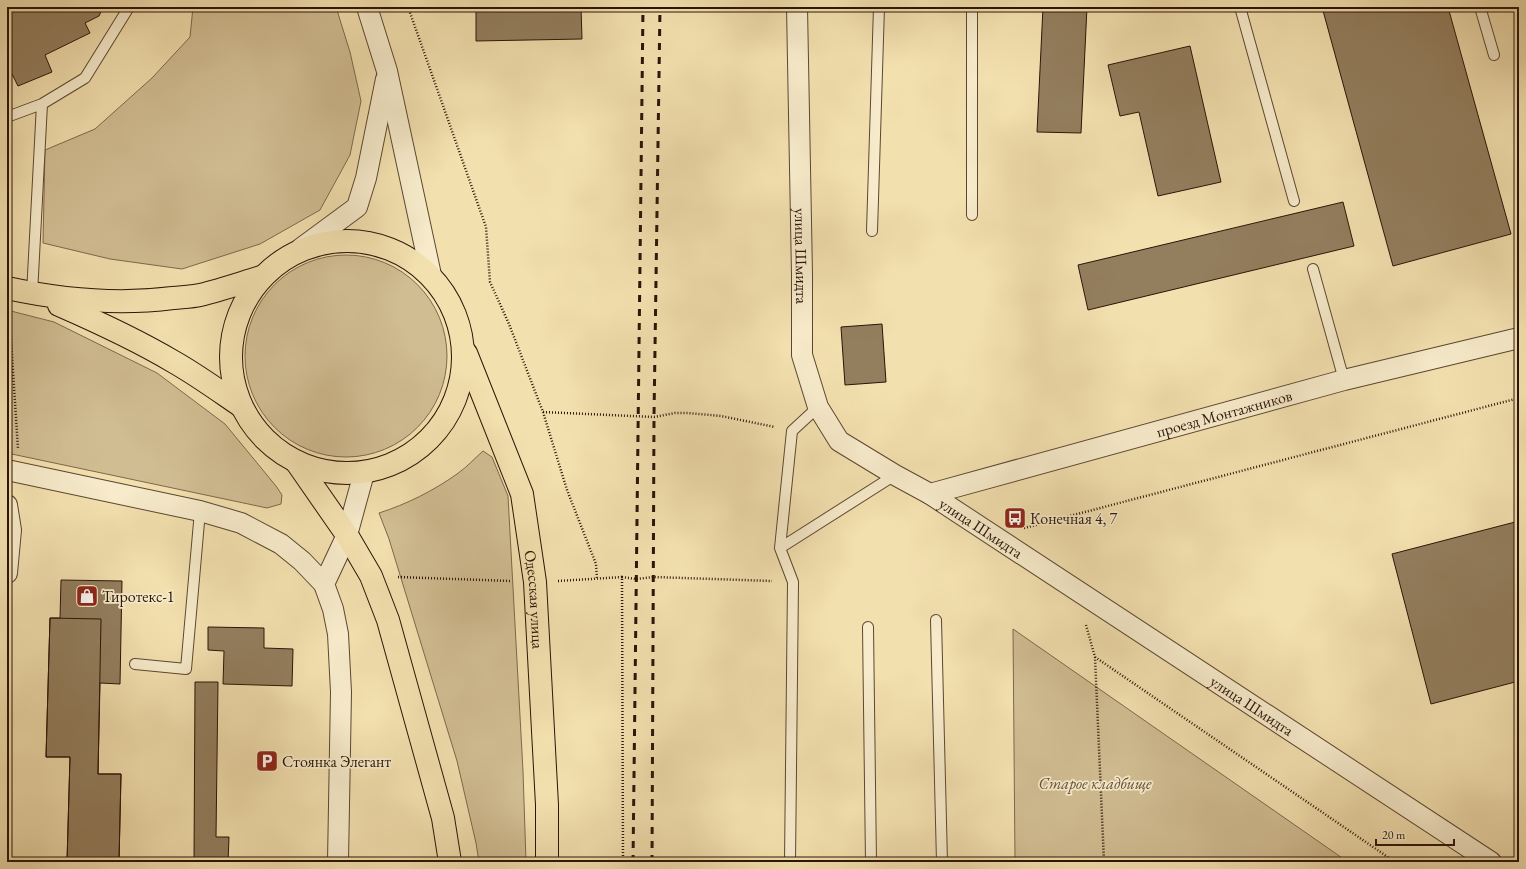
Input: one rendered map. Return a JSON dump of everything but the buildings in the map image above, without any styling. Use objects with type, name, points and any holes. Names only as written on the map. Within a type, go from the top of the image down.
[{"type":"main road","points":[[334,240],[370,242],[403,254],[431,275],[454,309],[464,348],[461,383],[448,416],[427,443],[398,463],[364,473],[330,473],[297,463],[264,439],[241,406],[232,380],[230,352],[234,325],[245,299],[261,277],[279,261],[300,249],[334,240]]},
{"type":"main road","points":[[7,288],[32,294],[86,301],[118,302],[159,300],[199,295],[261,277]]},
{"type":"main road","points":[[32,294],[99,322],[146,345],[241,406]]},
{"type":"main road","name":"Одесская улица","points":[[464,348],[522,494],[535,582],[547,805],[547,862]]},
{"type":"main road","points":[[297,463],[347,535],[371,576],[388,620],[443,818],[450,862]]},
{"type":"street","points":[[367,7],[388,71],[431,275]]},
{"type":"street","name":"улица Шмидта","points":[[797,7],[802,267],[802,355],[818,407],[839,441],[930,494],[995,536],[1490,862]]},
{"type":"street","points":[[300,249],[357,207],[366,178],[388,71]]},
{"type":"street","name":"проезд Монтажников","points":[[930,494],[1344,380],[1519,338]]},
{"type":"street","points":[[7,470],[200,511],[241,523],[281,544],[302,561],[324,584],[333,609],[338,634],[341,692],[338,862]]},
{"type":"street","points":[[324,584],[347,535],[364,473]]},
{"type":"street","points":[[7,505],[11,530],[7,573]]},
{"type":"lane","points":[[7,117],[42,104],[85,78],[129,7]]},
{"type":"lane","points":[[872,231],[879,7]]},
{"type":"lane","points":[[972,7],[972,215]]},
{"type":"lane","points":[[1240,7],[1294,201]]},
{"type":"lane","points":[[1480,7],[1494,56]]},
{"type":"lane","points":[[32,294],[42,104]]},
{"type":"lane","points":[[1313,269],[1344,380]]},
{"type":"lane","points":[[790,862],[793,582],[780,548],[792,430],[818,407]]},
{"type":"lane","points":[[780,548],[895,475]]},
{"type":"lane","points":[[135,664],[186,669],[200,511]]},
{"type":"lane","points":[[936,620],[942,862]]},
{"type":"lane","points":[[868,627],[871,862]]},
{"type":"path","points":[[408,7],[486,227],[490,282],[509,324],[544,412],[567,490],[596,564],[597,579]]},
{"type":"path","points":[[10,324],[18,450]]},
{"type":"path","points":[[995,536],[1519,398]]},
{"type":"path","points":[[544,412],[654,417],[688,413],[721,416],[792,430]]},
{"type":"path","points":[[371,576],[535,582],[622,577],[793,582]]},
{"type":"path","points":[[622,577],[624,862]]},
{"type":"path","points":[[1075,590],[1095,657],[1104,862]]},
{"type":"path","points":[[1095,657],[1395,862]]},
{"type":"green space","points":[[193,7],[336,7],[350,52],[361,101],[350,155],[320,210],[260,244],[182,269],[110,259],[43,243],[45,150],[95,129],[152,78],[190,37]]},
{"type":"green space","points":[[346,255],[366,257],[393,267],[410,278],[424,292],[439,318],[445,336],[447,356],[445,376],[435,403],[424,420],[410,434],[384,449],[366,455],[346,457],[326,455],[299,445],[282,434],[268,420],[253,394],[247,376],[245,356],[247,336],[257,309],[268,292],[282,278],[308,263],[326,257]]},
{"type":"green space","points":[[7,310],[54,322],[157,373],[225,424],[276,486],[282,495],[281,504],[267,508],[7,453]]},
{"type":"green space","points":[[483,451],[492,457],[508,496],[523,771],[526,862],[479,862],[457,761],[389,539],[379,513],[400,506],[439,486],[461,471]]},
{"type":"green space","name":"Старое кладбище","points":[[1013,629],[1348,862],[1015,862]]},
{"type":"railway","points":[[633,862],[643,7]]},
{"type":"railway","points":[[652,862],[654,417],[660,7]]},
{"type":"place","name":"Конечная 4, 7","points":[[1015,518]]},
{"type":"place","name":"Тиротекс-1","points":[[87,596]]},
{"type":"place","name":"Стоянка Элегант","points":[[267,761]]}]
